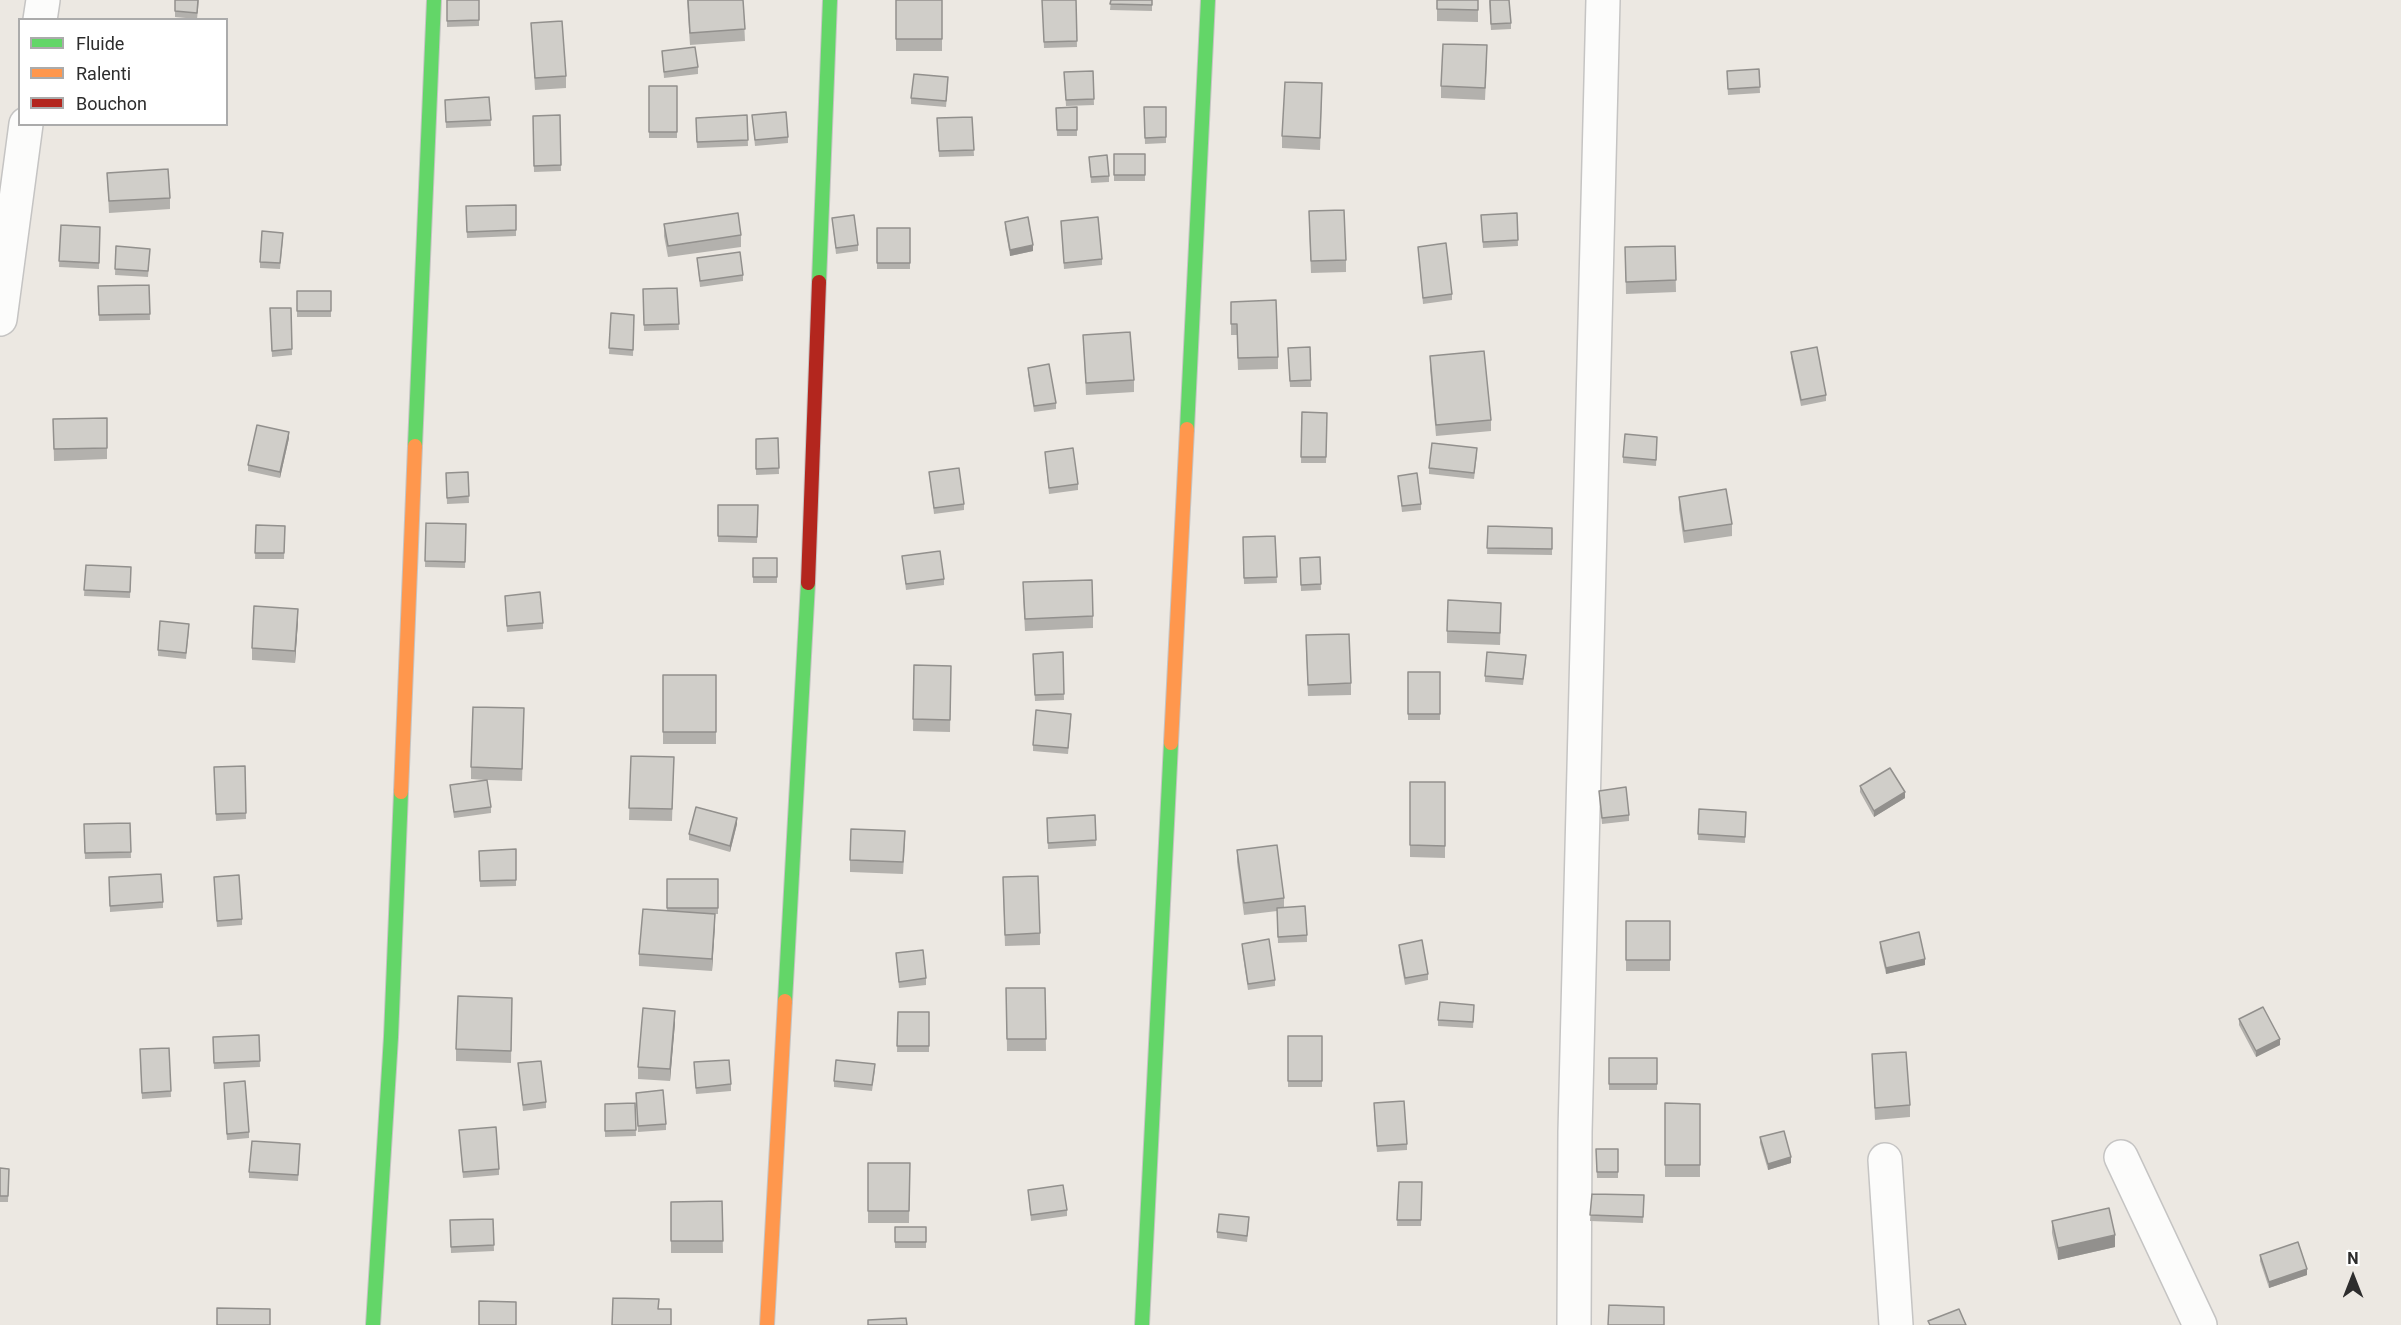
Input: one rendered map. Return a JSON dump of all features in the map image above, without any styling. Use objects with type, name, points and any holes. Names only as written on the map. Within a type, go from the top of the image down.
[{"type":"street","points":[[40,18],[42,0]]},
{"type":"street","points":[[373,1325],[392,1025],[429,71],[434,0]]},
{"type":"street","points":[[767,1325],[806,633],[830,0]]},
{"type":"street","points":[[1142,1325],[1208,0]]},
{"type":"street","points":[[1574,1325],[1575,1132],[1603,0]]},
{"type":"street","points":[[0,319],[26,126]]},
{"type":"street","points":[[2121,1157],[2200,1325]]},
{"type":"street","points":[[1885,1160],[1896,1325]]},
{"type":"building","points":[[175,0],[198,0],[197,13],[175,11]]},
{"type":"building","points":[[447,0],[479,0],[479,20],[447,21]]},
{"type":"building","points":[[688,0],[743,0],[745,29],[690,33]]},
{"type":"building","points":[[896,0],[942,0],[942,39],[896,39]]},
{"type":"building","points":[[1042,0],[1076,0],[1077,41],[1044,42]]},
{"type":"building","points":[[1111,0],[1152,0],[1152,5],[1110,4]]},
{"type":"building","points":[[1437,0],[1478,0],[1478,10],[1437,9]]},
{"type":"building","points":[[1490,0],[1509,0],[1511,23],[1491,24]]},
{"type":"building","points":[[562,21],[566,76],[535,78],[531,23]]},
{"type":"building","points":[[1443,44],[1487,45],[1485,88],[1441,86]]},
{"type":"building","points":[[695,47],[698,67],[664,72],[662,51]]},
{"type":"building","points":[[1759,69],[1760,87],[1728,89],[1727,71]]},
{"type":"building","points":[[1093,71],[1094,99],[1066,100],[1064,72]]},
{"type":"building","points":[[914,74],[948,77],[946,101],[911,98]]},
{"type":"building","points":[[1285,82],[1322,83],[1320,138],[1282,136]]},
{"type":"building","points":[[649,86],[677,86],[677,132],[649,132]]},
{"type":"building","points":[[489,97],[491,120],[446,122],[445,100]]},
{"type":"building","points":[[1077,107],[1077,130],[1057,130],[1056,108]]},
{"type":"building","points":[[1144,107],[1166,107],[1166,137],[1145,138]]},
{"type":"building","points":[[786,112],[788,137],[755,140],[752,115]]},
{"type":"building","points":[[560,115],[561,165],[534,166],[533,116]]},
{"type":"building","points":[[747,115],[748,140],[697,142],[696,118]]},
{"type":"building","points":[[972,117],[974,150],[939,151],[937,118]]},
{"type":"building","points":[[1114,154],[1145,154],[1145,175],[1114,175]]},
{"type":"building","points":[[1107,155],[1109,176],[1091,177],[1089,157]]},
{"type":"building","points":[[168,169],[170,198],[109,201],[107,173]]},
{"type":"building","points":[[516,205],[516,230],[467,232],[466,206]]},
{"type":"building","points":[[1344,210],[1346,260],[1311,261],[1309,211]]},
{"type":"building","points":[[738,213],[741,235],[668,246],[664,224]]},
{"type":"building","points":[[1517,213],[1518,240],[1483,242],[1481,215]]},
{"type":"building","points":[[854,215],[858,245],[836,248],[832,218]]},
{"type":"building","points":[[1028,217],[1033,245],[1010,250],[1005,222]]},
{"type":"building","points":[[1098,217],[1102,259],[1064,263],[1061,221]]},
{"type":"building","points":[[61,225],[100,227],[99,263],[59,261]]},
{"type":"building","points":[[877,228],[910,228],[910,263],[877,263]]},
{"type":"building","points":[[262,231],[283,233],[280,263],[260,262]]},
{"type":"building","points":[[1446,243],[1452,294],[1423,298],[1418,247]]},
{"type":"building","points":[[116,246],[150,249],[148,271],[115,269]]},
{"type":"building","points":[[1675,246],[1676,280],[1626,282],[1625,247]]},
{"type":"building","points":[[740,252],[743,275],[700,281],[697,258]]},
{"type":"building","points":[[149,285],[150,314],[99,315],[98,286]]},
{"type":"building","points":[[677,288],[679,324],[644,325],[643,289]]},
{"type":"building","points":[[297,291],[331,291],[331,311],[297,311]]},
{"type":"building","points":[[1276,300],[1278,357],[1238,358],[1237,324],[1231,324],[1231,302]]},
{"type":"building","points":[[270,308],[291,308],[292,349],[272,351]]},
{"type":"building","points":[[611,313],[634,315],[633,350],[609,348]]},
{"type":"building","points":[[1130,332],[1134,380],[1086,383],[1083,335]]},
{"type":"building","points":[[1310,347],[1311,380],[1290,381],[1288,348]]},
{"type":"building","points":[[1817,347],[1826,395],[1801,400],[1791,352]]},
{"type":"building","points":[[1484,351],[1491,420],[1436,425],[1430,356]]},
{"type":"building","points":[[1049,364],[1056,403],[1034,406],[1028,368]]},
{"type":"building","points":[[1302,412],[1327,413],[1326,457],[1301,457]]},
{"type":"building","points":[[107,418],[107,448],[54,449],[53,419]]},
{"type":"building","points":[[257,425],[289,432],[280,472],[248,465]]},
{"type":"building","points":[[1625,434],[1657,437],[1656,460],[1623,457]]},
{"type":"building","points":[[778,438],[779,468],[756,469],[756,439]]},
{"type":"building","points":[[1432,443],[1477,448],[1474,473],[1429,468]]},
{"type":"building","points":[[1073,448],[1078,484],[1049,488],[1045,452]]},
{"type":"building","points":[[959,468],[964,504],[934,508],[929,472]]},
{"type":"building","points":[[468,472],[469,496],[447,498],[446,473]]},
{"type":"building","points":[[1417,473],[1421,504],[1402,506],[1398,476]]},
{"type":"building","points":[[1726,489],[1732,524],[1684,531],[1679,497]]},
{"type":"building","points":[[718,505],[758,505],[757,537],[718,536]]},
{"type":"building","points":[[426,523],[466,524],[465,562],[425,561]]},
{"type":"building","points":[[256,525],[285,526],[284,553],[255,553]]},
{"type":"building","points":[[1488,526],[1552,528],[1552,549],[1487,548]]},
{"type":"building","points":[[1275,536],[1277,577],[1244,578],[1243,537]]},
{"type":"building","points":[[940,551],[944,579],[906,584],[902,556]]},
{"type":"building","points":[[1320,557],[1321,584],[1301,585],[1300,558]]},
{"type":"building","points":[[753,558],[777,558],[777,577],[753,577]]},
{"type":"building","points":[[86,565],[131,567],[130,592],[84,590]]},
{"type":"building","points":[[1092,580],[1093,616],[1025,619],[1023,582]]},
{"type":"building","points":[[540,592],[543,623],[507,626],[505,596]]},
{"type":"building","points":[[1448,600],[1501,603],[1500,633],[1447,631]]},
{"type":"building","points":[[254,606],[298,609],[295,651],[252,648]]},
{"type":"building","points":[[160,621],[189,624],[186,653],[158,650]]},
{"type":"building","points":[[1349,634],[1351,683],[1308,685],[1306,635]]},
{"type":"building","points":[[1063,652],[1064,694],[1035,695],[1033,654]]},
{"type":"building","points":[[1487,652],[1526,655],[1523,679],[1485,676]]},
{"type":"building","points":[[914,665],[951,666],[950,720],[913,719]]},
{"type":"building","points":[[1408,672],[1440,672],[1440,714],[1408,714]]},
{"type":"building","points":[[663,675],[716,675],[716,732],[663,732]]},
{"type":"building","points":[[473,707],[524,708],[522,769],[471,767]]},
{"type":"building","points":[[1036,710],[1071,714],[1068,748],[1033,745]]},
{"type":"building","points":[[631,756],[674,757],[672,809],[629,808]]},
{"type":"building","points":[[245,766],[246,813],[216,814],[214,767]]},
{"type":"building","points":[[1890,768],[1905,792],[1874,811],[1860,786]]},
{"type":"building","points":[[487,780],[491,807],[454,812],[450,785]]},
{"type":"building","points":[[1410,782],[1445,782],[1445,846],[1410,845]]},
{"type":"building","points":[[1626,787],[1629,815],[1602,818],[1599,791]]},
{"type":"building","points":[[696,807],[737,818],[730,846],[689,834]]},
{"type":"building","points":[[1699,809],[1746,812],[1745,837],[1698,834]]},
{"type":"building","points":[[1095,815],[1096,840],[1048,843],[1047,818]]},
{"type":"building","points":[[130,823],[131,852],[85,853],[84,824]]},
{"type":"building","points":[[851,829],[905,831],[903,862],[850,860]]},
{"type":"building","points":[[1277,845],[1284,898],[1244,903],[1237,850]]},
{"type":"building","points":[[516,849],[516,880],[480,881],[479,851]]},
{"type":"building","points":[[161,874],[163,902],[110,906],[109,877]]},
{"type":"building","points":[[239,875],[242,919],[217,921],[214,877]]},
{"type":"building","points":[[1038,876],[1040,933],[1005,935],[1003,877]]},
{"type":"building","points":[[667,879],[718,879],[718,908],[667,908]]},
{"type":"building","points":[[1305,906],[1307,935],[1278,937],[1277,908]]},
{"type":"building","points":[[643,909],[715,914],[712,959],[639,954]]},
{"type":"building","points":[[1626,921],[1670,921],[1670,960],[1626,960]]},
{"type":"building","points":[[1919,932],[1925,959],[1886,968],[1880,942]]},
{"type":"building","points":[[1269,939],[1275,980],[1248,984],[1242,944]]},
{"type":"building","points":[[1422,940],[1428,974],[1405,978],[1399,945]]},
{"type":"building","points":[[923,950],[926,978],[899,982],[896,953]]},
{"type":"building","points":[[1006,988],[1045,988],[1046,1039],[1007,1039]]},
{"type":"building","points":[[458,996],[512,998],[511,1051],[456,1049]]},
{"type":"building","points":[[1440,1002],[1474,1005],[1473,1022],[1438,1020]]},
{"type":"building","points":[[2263,1007],[2280,1039],[2256,1051],[2239,1019]]},
{"type":"building","points":[[643,1008],[675,1011],[670,1069],[638,1067]]},
{"type":"building","points":[[898,1012],[929,1012],[929,1046],[897,1046]]},
{"type":"building","points":[[259,1035],[260,1061],[214,1063],[213,1037]]},
{"type":"building","points":[[1288,1036],[1322,1036],[1322,1081],[1288,1081]]},
{"type":"building","points":[[169,1048],[171,1091],[142,1093],[140,1049]]},
{"type":"building","points":[[1906,1052],[1910,1105],[1875,1108],[1872,1054]]},
{"type":"building","points":[[1609,1058],[1657,1058],[1657,1084],[1609,1084]]},
{"type":"building","points":[[729,1060],[731,1084],[696,1088],[694,1062]]},
{"type":"building","points":[[836,1060],[875,1064],[872,1085],[834,1081]]},
{"type":"building","points":[[541,1061],[546,1102],[523,1105],[518,1063]]},
{"type":"building","points":[[245,1081],[249,1132],[227,1134],[224,1083]]},
{"type":"building","points":[[663,1090],[666,1124],[638,1126],[636,1093]]},
{"type":"building","points":[[1404,1101],[1407,1144],[1377,1146],[1374,1103]]},
{"type":"building","points":[[635,1103],[636,1130],[605,1131],[605,1104]]},
{"type":"building","points":[[1665,1103],[1700,1104],[1700,1165],[1665,1165]]},
{"type":"building","points":[[496,1127],[499,1169],[463,1172],[459,1130]]},
{"type":"building","points":[[1784,1131],[1791,1157],[1768,1164],[1760,1137]]},
{"type":"building","points":[[252,1141],[300,1144],[298,1175],[249,1172]]},
{"type":"building","points":[[1596,1149],[1618,1149],[1618,1172],[1597,1172]]},
{"type":"building","points":[[868,1163],[910,1163],[909,1211],[868,1211]]},
{"type":"building","points":[[0,1168],[9,1169],[8,1196],[0,1196]]},
{"type":"building","points":[[1399,1182],[1422,1182],[1421,1220],[1397,1220]]},
{"type":"building","points":[[1063,1185],[1067,1210],[1031,1215],[1028,1190]]},
{"type":"building","points":[[1592,1194],[1644,1195],[1643,1217],[1590,1215]]},
{"type":"building","points":[[722,1201],[723,1241],[671,1241],[671,1202]]},
{"type":"building","points":[[2109,1208],[2115,1235],[2058,1248],[2052,1221]]},
{"type":"building","points":[[1219,1214],[1249,1217],[1247,1236],[1217,1232]]},
{"type":"building","points":[[493,1219],[494,1245],[451,1247],[450,1220]]},
{"type":"building","points":[[895,1227],[926,1227],[926,1242],[895,1242]]},
{"type":"building","points":[[2298,1242],[2307,1269],[2269,1282],[2260,1255]]},
{"type":"building","points":[[613,1298],[659,1299],[658,1309],[671,1309],[671,1325],[612,1325]]},
{"type":"building","points":[[479,1301],[516,1302],[516,1325],[479,1325]]},
{"type":"building","points":[[1609,1305],[1664,1307],[1664,1325],[1608,1325]]},
{"type":"building","points":[[217,1308],[270,1309],[270,1325],[217,1325]]},
{"type":"building","points":[[1959,1309],[1966,1325],[1930,1325],[1928,1321]]},
{"type":"building","points":[[906,1318],[907,1325],[868,1325],[868,1320]]},
{"type":"traffic: fast","points":[[415,446],[434,0]]},
{"type":"traffic: fast","points":[[819,282],[830,0]]},
{"type":"traffic: fast","points":[[1187,429],[1208,0]]},
{"type":"traffic: fast","points":[[785,1001],[808,583]]},
{"type":"traffic: fast","points":[[1142,1325],[1171,743]]},
{"type":"traffic: fast","points":[[373,1325],[391,1037],[401,792]]},
{"type":"traffic: slow","points":[[1171,743],[1187,429]]},
{"type":"traffic: slow","points":[[401,792],[415,446]]},
{"type":"traffic: slow","points":[[767,1325],[785,1001]]},
{"type":"traffic: jam","points":[[808,583],[819,282]]}]
